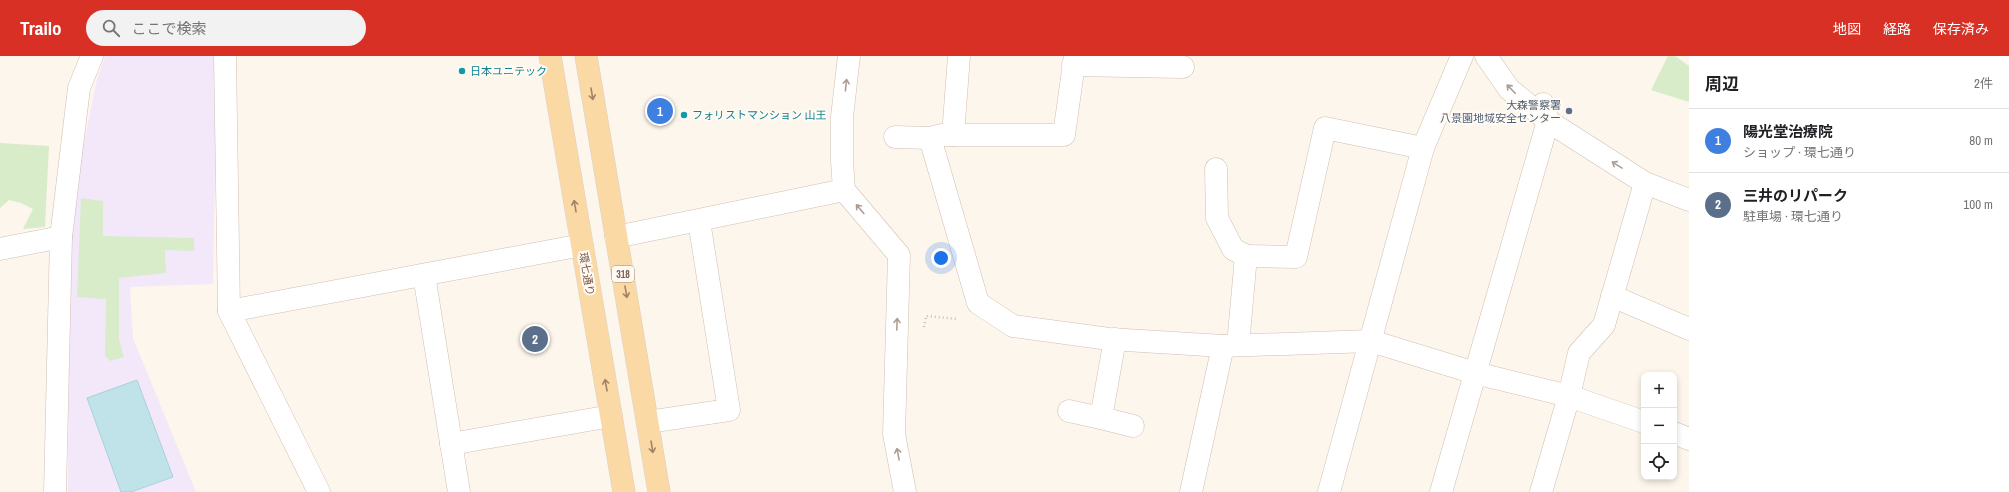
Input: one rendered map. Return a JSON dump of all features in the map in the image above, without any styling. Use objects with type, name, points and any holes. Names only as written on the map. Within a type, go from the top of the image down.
[{"type":"main road","name":"環七通り","points":[[550,56],[624,492]]},
{"type":"main road","name":"318","points":[[586,56],[659,492]]},
{"type":"street","points":[[55,492],[61,237],[79,88],[76,56]]},
{"type":"street","points":[[79,88],[92,56]]},
{"type":"street","points":[[224,56],[228,311],[319,492]]},
{"type":"street","points":[[849,56],[842,117],[842,161],[844,190],[899,255],[894,434],[905,492]]},
{"type":"street","points":[[953,135],[959,56]]},
{"type":"street","points":[[1329,492],[1423,148],[1462,56]]},
{"type":"street","points":[[1486,56],[1509,89],[1546,113],[1645,183],[1689,200]]},
{"type":"street","points":[[895,137],[930,138],[953,135],[1064,135],[1074,61],[1184,67]]},
{"type":"street","points":[[1441,492],[1546,113]]},
{"type":"street","points":[[1216,169],[1217,218],[1233,249],[1246,256],[1296,256],[1325,128],[1423,148]]},
{"type":"street","points":[[930,138],[978,303],[1013,326]]},
{"type":"street","points":[[1541,492],[1569,396],[1579,353],[1604,325],[1645,183]]},
{"type":"street","points":[[616,237],[844,190]]},
{"type":"street","points":[[648,422],[729,410],[699,221]]},
{"type":"street","points":[[0,249],[61,237]]},
{"type":"street","points":[[228,311],[582,244]]},
{"type":"street","points":[[1191,492],[1230,345],[1246,256]]},
{"type":"street","points":[[424,275],[459,492]]},
{"type":"street","points":[[1612,296],[1689,329]]},
{"type":"street","points":[[976,320],[1115,339],[1230,345],[1371,341],[1475,373],[1569,396],[1641,421]]},
{"type":"street","points":[[1100,418],[1115,339]]},
{"type":"street","points":[[1069,411],[1133,426]]},
{"type":"street","points":[[451,444],[611,416]]},
{"type":"street","points":[[1677,434],[1689,439]]},
{"type":"path","points":[[924,329],[926,316],[976,320]]},
{"type":"shaded area","points":[[105,56],[217,56],[213,284],[130,287],[133,338],[196,492],[68,492],[69,268],[80,162],[97,79]]},
{"type":"green space","points":[[1668,56],[1675,56],[1689,66],[1689,102],[1651,90]]},
{"type":"green space","points":[[0,143],[49,146],[45,227],[23,229],[33,209],[21,203],[9,200],[0,208]]},
{"type":"green space","points":[[81,198],[103,201],[103,236],[194,238],[194,251],[165,250],[166,273],[119,278],[119,340],[124,357],[110,361],[105,356],[106,299],[77,297]]},
{"type":"water","points":[[137,380],[173,477],[131,492],[121,492],[87,398]]},
{"type":"place","name":"日本ユニテック","points":[[462,71]]},
{"type":"place","name":"陽光堂治療院","points":[[660,111]]},
{"type":"place","name":"大森警察署 八景園地域安全センター","points":[[1569,111]]},
{"type":"place","name":"フォリストマンション 山王","points":[[684,115]]},
{"type":"place","name":"三井のリパーク","points":[[535,339]]}]
